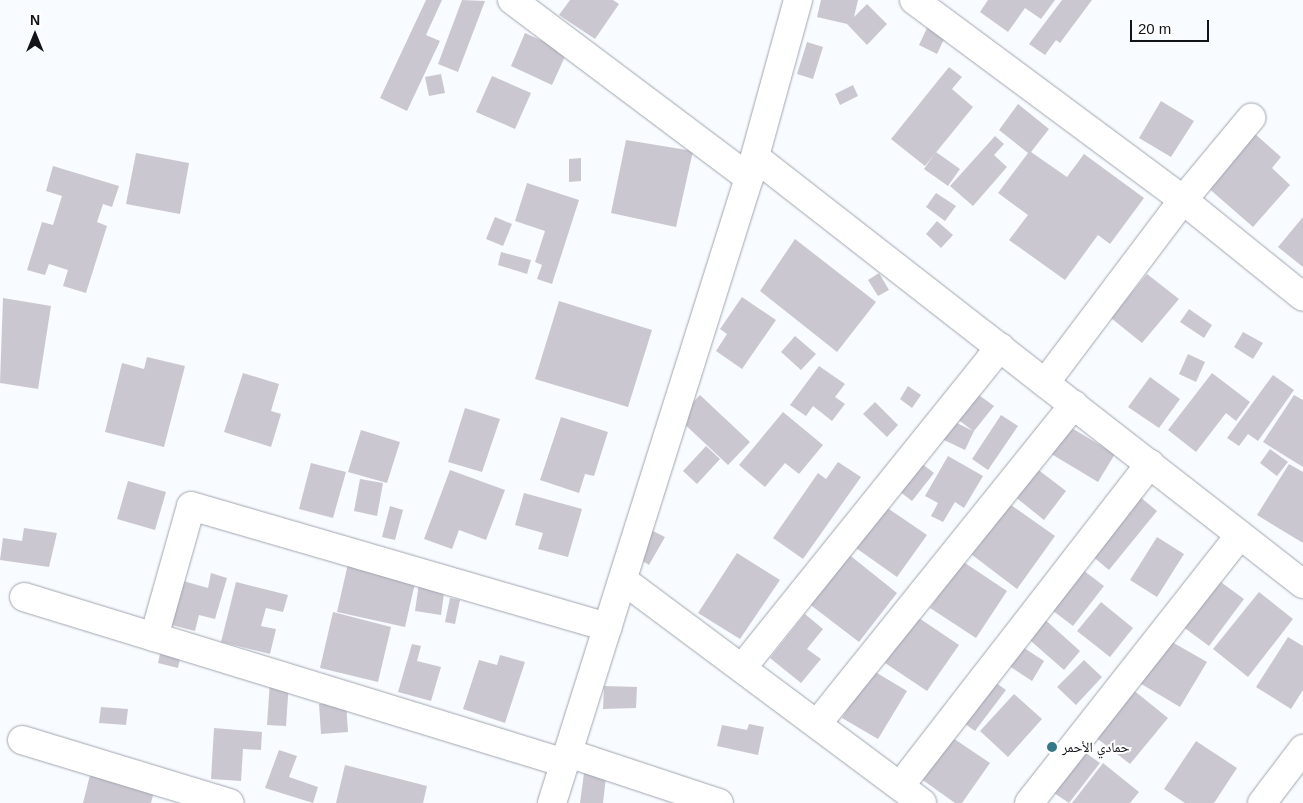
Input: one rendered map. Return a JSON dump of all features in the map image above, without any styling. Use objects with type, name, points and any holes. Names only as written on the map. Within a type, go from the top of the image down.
[{"type":"street","points":[[512,0],[752,167],[1000,347],[1303,584]]},
{"type":"street","points":[[552,803],[752,167],[798,0]]},
{"type":"street","points":[[914,0],[1183,200],[1303,297]]},
{"type":"street","points":[[1045,383],[1183,200],[1251,118]]},
{"type":"street","points":[[742,668],[1000,347]]},
{"type":"street","points":[[817,724],[1074,404]]},
{"type":"street","points":[[900,786],[1150,464]]},
{"type":"street","points":[[154,637],[191,506],[608,627]]},
{"type":"street","points":[[1029,803],[1240,535]]},
{"type":"street","points":[[623,580],[922,803]]},
{"type":"street","points":[[24,597],[719,803]]},
{"type":"street","points":[[22,740],[230,803]]},
{"type":"street","points":[[1262,803],[1303,749]]},
{"type":"building","points":[[426,0],[442,0],[426,35],[440,41],[407,111],[380,98]]},
{"type":"building","points":[[462,0],[485,1],[458,72],[438,64]]},
{"type":"building","points":[[570,0],[613,0],[619,4],[595,39],[559,15]]},
{"type":"building","points":[[821,0],[858,0],[854,17],[867,4],[887,24],[867,45],[847,24],[817,17]]},
{"type":"building","points":[[988,0],[1055,0],[1041,19],[1025,8],[1008,32],[980,12]]},
{"type":"building","points":[[1062,0],[1092,0],[1060,43],[1056,40],[1045,55],[1029,44]]},
{"type":"building","points":[[927,28],[945,37],[937,54],[919,45]]},
{"type":"building","points":[[525,33],[567,52],[552,85],[511,66]]},
{"type":"building","points":[[807,42],[823,47],[813,79],[797,74]]},
{"type":"building","points":[[949,67],[962,77],[952,89],[973,107],[925,166],[891,139]]},
{"type":"building","points":[[441,74],[445,93],[429,96],[425,77]]},
{"type":"building","points":[[492,76],[531,93],[515,129],[476,112]]},
{"type":"building","points":[[853,85],[858,96],[840,105],[835,94]]},
{"type":"building","points":[[1161,101],[1194,121],[1171,157],[1139,138]]},
{"type":"building","points":[[1018,104],[1049,129],[1031,152],[1067,177],[1084,154],[1144,198],[1110,244],[1098,235],[1065,280],[1009,240],[1028,215],[998,193],[1028,153],[999,130]]},
{"type":"building","points":[[1254,133],[1281,157],[1272,168],[1290,185],[1253,227],[1206,186]]},
{"type":"building","points":[[995,136],[1004,144],[994,155],[1007,167],[973,206],[950,186]]},
{"type":"building","points":[[626,140],[693,151],[676,227],[611,213]]},
{"type":"building","points":[[936,152],[960,169],[948,186],[924,169]]},
{"type":"building","points":[[136,153],[189,163],[180,214],[126,204]]},
{"type":"building","points":[[581,158],[581,181],[569,182],[569,159]]},
{"type":"building","points":[[53,166],[119,186],[112,207],[103,204],[97,222],[107,226],[86,293],[63,286],[68,270],[49,264],[45,275],[27,270],[42,222],[53,225],[62,196],[46,191]]},
{"type":"building","points":[[527,183],[579,200],[552,284],[537,279],[542,265],[535,262],[545,231],[515,221]]},
{"type":"building","points":[[936,193],[956,206],[945,221],[926,207]]},
{"type":"building","points":[[495,217],[512,224],[503,246],[486,239]]},
{"type":"building","points":[[1303,217],[1303,267],[1278,247]]},
{"type":"building","points":[[937,221],[953,235],[941,248],[926,234]]},
{"type":"building","points":[[795,239],[876,302],[837,352],[760,291]]},
{"type":"building","points":[[501,252],[531,260],[527,274],[498,265]]},
{"type":"building","points":[[879,273],[889,290],[878,296],[868,280]]},
{"type":"building","points":[[1147,274],[1179,299],[1142,343],[1111,318]]},
{"type":"building","points":[[742,297],[776,320],[742,369],[716,351],[727,334],[720,329]]},
{"type":"building","points":[[3,298],[51,306],[38,389],[0,383]]},
{"type":"building","points":[[559,301],[652,330],[628,407],[535,379]]},
{"type":"building","points":[[1189,309],[1212,325],[1204,338],[1180,322]]},
{"type":"building","points":[[1243,332],[1263,343],[1253,359],[1234,347]]},
{"type":"building","points":[[795,336],[816,354],[801,370],[781,352]]},
{"type":"building","points":[[1188,354],[1205,362],[1196,382],[1179,374]]},
{"type":"building","points":[[147,357],[185,366],[164,447],[105,432],[122,363],[144,369]]},
{"type":"building","points":[[819,366],[845,384],[835,397],[845,404],[832,421],[813,406],[806,416],[790,405]]},
{"type":"building","points":[[243,373],[279,384],[271,411],[281,414],[271,447],[224,432]]},
{"type":"building","points":[[1212,373],[1250,402],[1236,421],[1226,413],[1196,452],[1168,430]]},
{"type":"building","points":[[1273,375],[1294,390],[1258,441],[1248,434],[1239,446],[1227,438]]},
{"type":"building","points":[[1150,377],[1180,399],[1159,428],[1128,407]]},
{"type":"building","points":[[908,386],[921,395],[912,408],[900,399]]},
{"type":"building","points":[[976,393],[994,406],[974,431],[965,450],[942,439],[951,420],[973,431],[956,418]]},
{"type":"building","points":[[700,395],[750,442],[728,465],[678,418]]},
{"type":"building","points":[[1294,395],[1303,400],[1303,467],[1263,442]]},
{"type":"building","points":[[875,402],[898,425],[887,437],[863,414]]},
{"type":"building","points":[[465,408],[500,419],[482,472],[448,462]]},
{"type":"building","points":[[783,412],[823,445],[799,474],[785,463],[765,487],[739,465]]},
{"type":"building","points":[[1001,415],[1018,426],[988,470],[972,459]]},
{"type":"building","points":[[561,417],[608,432],[594,476],[585,474],[579,493],[540,480]]},
{"type":"building","points":[[1065,424],[1115,454],[1098,482],[1048,452]]},
{"type":"building","points":[[361,430],[400,442],[387,483],[348,472]]},
{"type":"building","points":[[706,446],[720,459],[697,484],[683,471]]},
{"type":"building","points":[[1270,449],[1288,462],[1277,476],[1260,463]]},
{"type":"building","points":[[948,456],[983,476],[964,508],[955,502],[943,522],[931,516],[938,503],[925,496]]},
{"type":"building","points":[[838,462],[861,477],[803,559],[773,538],[818,473],[826,479]]},
{"type":"building","points":[[311,463],[346,472],[333,518],[299,509]]},
{"type":"building","points":[[921,463],[934,473],[912,501],[899,491]]},
{"type":"building","points":[[1289,464],[1303,472],[1303,543],[1257,515]]},
{"type":"building","points":[[1036,468],[1066,491],[1044,520],[1014,496]]},
{"type":"building","points":[[450,470],[505,490],[486,540],[459,530],[452,549],[424,539]]},
{"type":"building","points":[[360,479],[383,483],[377,516],[354,511]]},
{"type":"building","points":[[128,481],[166,492],[155,530],[117,519]]},
{"type":"building","points":[[1133,491],[1157,511],[1109,570],[1085,550]]},
{"type":"building","points":[[524,493],[582,509],[568,557],[538,549],[543,533],[515,525]]},
{"type":"building","points":[[1004,500],[1055,536],[1017,589],[967,551]]},
{"type":"building","points":[[390,506],[403,510],[395,540],[382,537]]},
{"type":"building","points":[[886,507],[927,535],[897,577],[856,548]]},
{"type":"building","points":[[24,528],[57,533],[49,567],[0,560],[3,538],[22,541]]},
{"type":"building","points":[[651,530],[665,537],[649,565],[636,557]]},
{"type":"building","points":[[1157,537],[1184,554],[1157,597],[1130,580]]},
{"type":"building","points":[[737,553],[780,580],[740,639],[698,613]]},
{"type":"building","points":[[847,553],[897,593],[859,642],[808,603]]},
{"type":"building","points":[[350,555],[418,570],[405,627],[337,612]]},
{"type":"building","points":[[962,561],[1007,591],[976,638],[930,608]]},
{"type":"building","points":[[1079,567],[1104,586],[1073,626],[1048,607]]},
{"type":"building","points":[[211,573],[227,578],[215,619],[199,615],[195,631],[168,624],[180,580],[208,588]]},
{"type":"building","points":[[420,576],[446,579],[441,615],[415,611]]},
{"type":"building","points":[[1218,580],[1244,599],[1209,646],[1182,626]]},
{"type":"building","points":[[236,582],[288,595],[283,612],[266,608],[261,626],[276,629],[270,654],[221,642]]},
{"type":"building","points":[[1259,592],[1293,619],[1248,677],[1213,649]]},
{"type":"building","points":[[450,598],[460,600],[455,624],[445,622]]},
{"type":"building","points":[[1101,602],[1133,628],[1110,657],[1077,631]]},
{"type":"building","points":[[333,612],[391,627],[378,682],[320,668]]},
{"type":"building","points":[[805,614],[823,629],[807,649],[821,659],[801,683],[770,658]]},
{"type":"building","points":[[916,616],[959,645],[927,691],[885,663]]},
{"type":"building","points":[[1041,616],[1080,651],[1064,670],[1024,635]]},
{"type":"building","points":[[1288,637],[1303,646],[1303,690],[1291,709],[1256,687]]},
{"type":"building","points":[[1165,638],[1207,662],[1180,707],[1138,682]]},
{"type":"building","points":[[412,644],[421,646],[417,661],[441,667],[431,701],[398,692]]},
{"type":"building","points":[[1018,644],[1044,661],[1032,681],[1006,664]]},
{"type":"building","points":[[162,645],[182,649],[178,668],[158,663]]},
{"type":"building","points":[[500,655],[525,662],[505,723],[463,709],[479,660],[497,665]]},
{"type":"building","points":[[1084,660],[1102,677],[1076,705],[1057,687]]},
{"type":"building","points":[[872,670],[907,691],[878,739],[842,718]]},
{"type":"building","points":[[992,680],[1006,690],[975,731],[961,721]]},
{"type":"building","points":[[270,681],[289,681],[286,726],[267,725]]},
{"type":"building","points":[[604,686],[637,687],[636,708],[603,709]]},
{"type":"building","points":[[1132,689],[1168,718],[1130,764],[1094,736]]},
{"type":"building","points":[[1014,694],[1042,719],[1008,757],[980,731]]},
{"type":"building","points":[[346,702],[348,732],[321,734],[319,704]]},
{"type":"building","points":[[101,707],[128,709],[126,725],[99,723]]},
{"type":"building","points":[[749,724],[764,727],[758,755],[717,746],[722,725],[747,730]]},
{"type":"building","points":[[214,728],[262,732],[261,750],[243,749],[241,781],[211,779]]},
{"type":"building","points":[[947,734],[990,763],[962,803],[955,803],[917,776]]},
{"type":"building","points":[[1196,741],[1237,768],[1214,803],[1185,803],[1164,789]]},
{"type":"building","points":[[279,750],[297,756],[289,777],[318,787],[313,803],[265,788]]},
{"type":"building","points":[[1083,751],[1100,763],[1069,803],[1054,793]]},
{"type":"building","points":[[93,763],[157,780],[151,803],[83,803]]},
{"type":"building","points":[[1103,763],[1139,792],[1130,803],[1072,803]]},
{"type":"building","points":[[345,765],[427,786],[423,803],[336,803]]},
{"type":"building","points":[[584,773],[606,777],[603,803],[580,803]]},
{"type":"place","name":"حمادي الأحمر","points":[[1052,747]]}]
